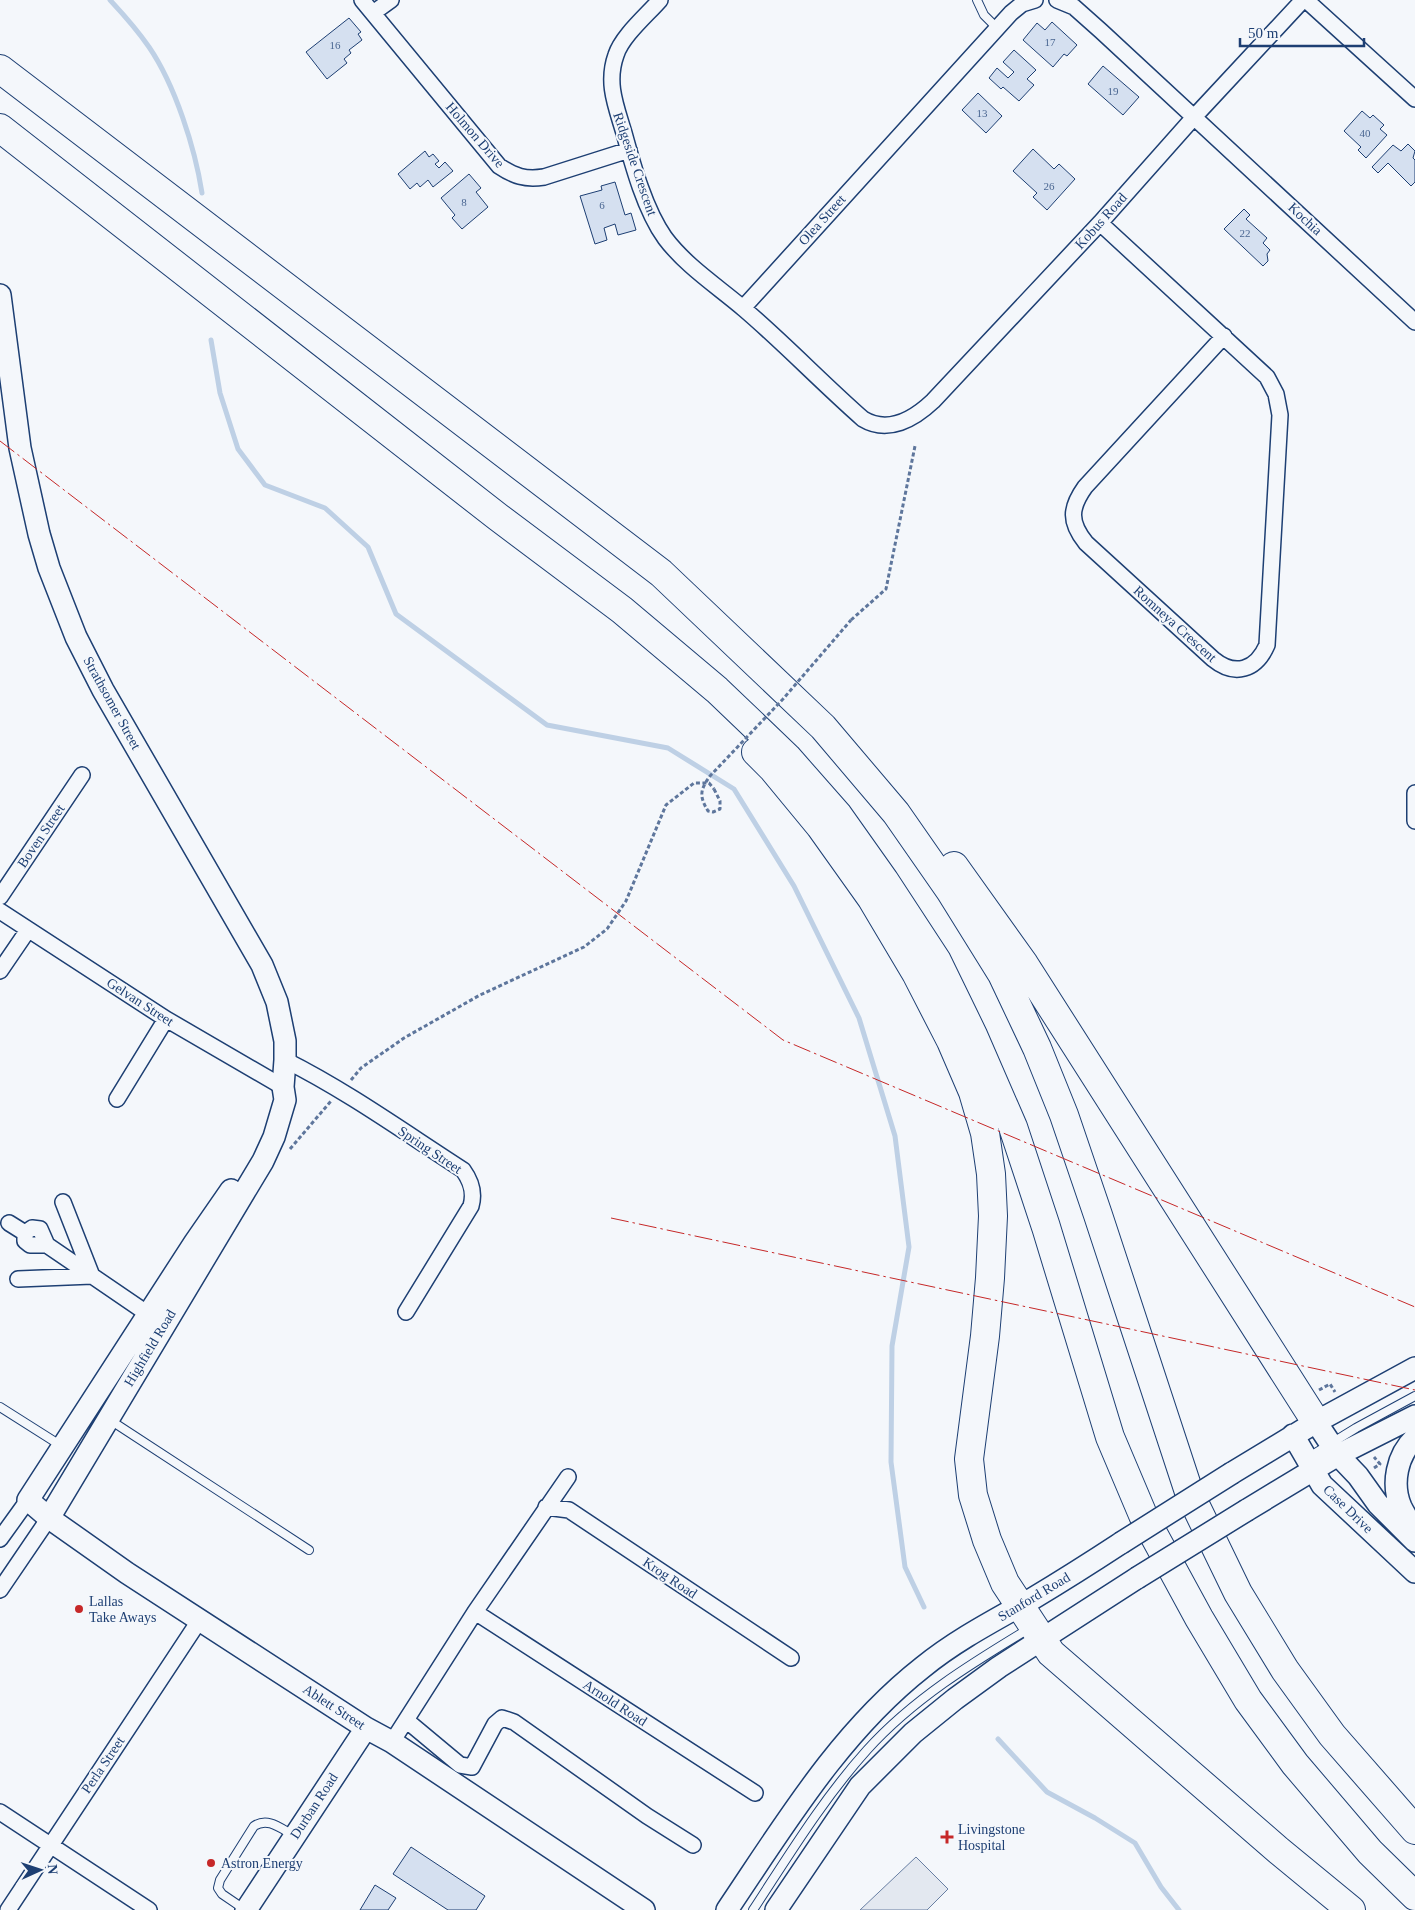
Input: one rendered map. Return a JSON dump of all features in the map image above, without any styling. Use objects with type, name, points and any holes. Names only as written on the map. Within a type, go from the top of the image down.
[{"type":"highway","points":[[7,75],[661,573],[765,658],[837,723],[911,806],[1024,964],[1319,1439]]},
{"type":"highway","points":[[0,128],[498,517],[622,610],[717,690],[787,757],[832,808],[884,880],[937,961],[973,1035],[1013,1127],[1046,1227],[1110,1437],[1142,1515],[1199,1618],[1248,1700],[1295,1764],[1345,1823],[1370,1852],[1415,1896]]},
{"type":"highway","points":[[498,517],[708,704],[772,769],[820,826],[872,900],[916,973],[951,1041],[973,1092],[985,1133],[991,1174],[992,1207],[989,1287],[969,1458],[973,1495],[987,1540],[1005,1583],[1030,1624],[1050,1653],[1351,1910]]},
{"type":"highway","points":[[661,573],[823,727],[896,813],[951,892],[1002,974],[1037,1048],[1064,1115],[1189,1492],[1238,1593],[1286,1670],[1332,1736],[1415,1830]]},
{"type":"street","name":"Holmon Drive","points":[[362,0],[499,166],[509,173],[520,178],[544,177],[628,150]]},
{"type":"street","points":[[373,13],[391,0]]},
{"type":"street","name":"Ridgeside Crescent","points":[[660,0],[620,45],[613,66],[612,92],[628,150],[652,215],[666,239],[687,261],[743,308]]},
{"type":"street","name":"Olea Street","points":[[743,308],[1011,13],[1022,4],[1035,0]]},
{"type":"street","points":[[1057,0],[1074,7],[1195,116]]},
{"type":"street","points":[[1304,0],[1415,99]]},
{"type":"street","name":"Kobus Road","points":[[743,308],[863,419],[872,425],[887,426],[912,418],[928,407],[1304,0]]},
{"type":"street","name":"Kochia","points":[[1195,116],[1415,322]]},
{"type":"street","name":"Romneya Crescent","points":[[1100,223],[1224,336],[1266,377],[1272,385],[1279,406],[1267,644],[1257,661],[1251,666],[1230,669],[1221,666],[1086,543],[1076,529],[1073,518],[1073,507],[1084,487],[1224,336]]},
{"type":"street","name":"Strathsomer Street","points":[[0,295],[20,448],[39,534],[49,568],[76,637],[102,690],[262,964],[276,1002],[285,1042],[282,1094]]},
{"type":"street","name":"Boven Street","points":[[0,897],[82,775]]},
{"type":"street","points":[[1415,793],[1415,821]]},
{"type":"street","name":"Gelvan Street","points":[[0,911],[282,1094]]},
{"type":"street","points":[[0,971],[28,930]]},
{"type":"street","points":[[117,1099],[166,1019]]},
{"type":"street","name":"Spring Street","points":[[285,1060],[318,1076],[463,1170],[471,1183],[473,1198],[471,1206],[406,1312]]},
{"type":"street","name":"Highfield Road","points":[[0,1539],[28,1500],[252,1156],[282,1094]]},
{"type":"street","name":"Highfield Road","points":[[0,1590],[49,1518],[263,1161],[274,1137],[282,1094]]},
{"type":"street","points":[[63,1202],[92,1276]]},
{"type":"street","points":[[9,1222],[26,1233],[32,1228],[40,1229],[47,1245],[148,1314]]},
{"type":"street","points":[[18,1279],[92,1276]]},
{"type":"street","name":"Stanford Road","points":[[727,1910],[814,1782],[840,1748],[874,1710],[942,1652],[1030,1624],[1137,1578],[1248,1510],[1310,1464],[1319,1439],[1415,1368]]},
{"type":"street","name":"Stanford Road","points":[[776,1910],[860,1786],[913,1732],[955,1698],[1030,1624],[1122,1543],[1232,1473],[1319,1439],[1415,1416]]},
{"type":"street","points":[[1415,1438],[1402,1456],[1396,1483],[1401,1507],[1415,1531]]},
{"type":"street","name":"Case Drive","points":[[1415,1541],[1378,1504],[1358,1476],[1319,1439],[1310,1464],[1322,1485],[1415,1572]]},
{"type":"street","points":[[392,1742],[475,1612],[568,1477]]},
{"type":"street","name":"Ablett Street","points":[[28,1500],[49,1518],[199,1621],[366,1728],[392,1742],[644,1910]]},
{"type":"street","name":"Krog Road","points":[[546,1507],[569,1510],[791,1658]]},
{"type":"street","name":"Arnold Road","points":[[475,1612],[755,1793]]},
{"type":"street","name":"Perla Street","points":[[8,1910],[199,1621]]},
{"type":"street","points":[[406,1720],[460,1765],[472,1767],[495,1724],[502,1718],[514,1722],[647,1816],[694,1844]]},
{"type":"street","name":"Durban Road","points":[[246,1910],[366,1728]]},
{"type":"street","points":[[0,1812],[149,1910]]},
{"type":"lane","points":[[977,0],[984,15],[997,28]]},
{"type":"lane","points":[[1319,1439],[1415,1396]]},
{"type":"lane","points":[[0,1407],[62,1446]]},
{"type":"lane","points":[[108,1418],[123,1430],[309,1550]]},
{"type":"lane","points":[[753,1910],[813,1817],[868,1748],[922,1699],[974,1661],[1030,1624]]},
{"type":"lane","points":[[246,1910],[222,1894],[218,1888],[220,1880],[254,1826],[260,1822],[268,1822],[294,1836]]},
{"type":"path","points":[[287,1153],[317,1115],[361,1068],[404,1038],[480,995],[584,947],[607,929],[626,901],[666,805],[694,783],[709,783],[720,801],[720,809],[713,812],[708,811],[704,804],[702,787],[710,776],[783,699],[851,620],[886,589],[915,446]]},
{"type":"shaded area","points":[[916,1857],[948,1889],[927,1910],[860,1910]]},
{"type":"building","points":[[349,18],[361,32],[358,34],[362,40],[349,50],[351,53],[344,59],[347,63],[327,79],[306,52]]},
{"type":"building","points":[[1052,22],[1077,45],[1067,56],[1064,54],[1053,67],[1023,40],[1037,23],[1045,30]]},
{"type":"building","points":[[1014,50],[1036,70],[1027,79],[1034,85],[1019,101],[989,78],[997,68],[1008,78],[1014,72],[1003,62]]},
{"type":"building","points":[[1103,66],[1139,97],[1123,115],[1088,84]]},
{"type":"building","points":[[978,93],[1002,116],[986,133],[962,110]]},
{"type":"building","points":[[1362,111],[1370,118],[1373,115],[1384,125],[1380,129],[1387,135],[1366,158],[1358,150],[1361,147],[1344,131]]},
{"type":"building","points":[[1408,144],[1415,151],[1413,158],[1415,160],[1415,182],[1411,186],[1388,163],[1378,173],[1372,167],[1393,145],[1401,151]]},
{"type":"building","points":[[1033,149],[1054,169],[1059,164],[1075,179],[1047,210],[1033,197],[1037,193],[1013,171]]},
{"type":"building","points":[[425,151],[429,157],[433,154],[439,161],[435,164],[439,168],[445,162],[453,171],[433,187],[428,180],[420,187],[417,183],[410,189],[398,174]]},
{"type":"building","points":[[469,174],[481,188],[476,192],[488,207],[462,229],[452,218],[455,215],[441,198]]},
{"type":"building","points":[[615,182],[625,215],[631,213],[636,230],[618,235],[615,224],[604,228],[607,240],[595,244],[580,196],[602,190],[601,186]]},
{"type":"building","points":[[1244,209],[1250,215],[1246,219],[1267,238],[1263,243],[1270,250],[1267,254],[1268,261],[1263,266],[1224,229]]},
{"type":"building","points":[[411,1847],[485,1896],[476,1910],[448,1910],[393,1874]]},
{"type":"building","points":[[375,1885],[396,1898],[388,1910],[360,1910]]},
{"type":"waterway","points":[[110,0],[145,41],[167,80],[183,117],[202,193]]},
{"type":"waterway","points":[[211,340],[220,393],[238,449],[265,485],[325,508],[368,547],[396,614],[547,725],[668,748],[734,789],[794,886],[859,1018],[895,1136],[909,1247],[892,1346],[891,1462],[905,1567],[924,1607]]},
{"type":"waterway","points":[[998,1739],[1047,1792],[1095,1818],[1135,1843],[1161,1887],[1179,1910]]},
{"type":"power","points":[[0,441],[783,1040],[1415,1307]]},
{"type":"power","points":[[611,1218],[1415,1390]]},
{"type":"place","name":"Lallas Take Aways","points":[[79,1609]]},
{"type":"place","name":"Livingstone Hospital","points":[[947,1837]]},
{"type":"place","name":"Astron Energy","points":[[211,1863]]}]
